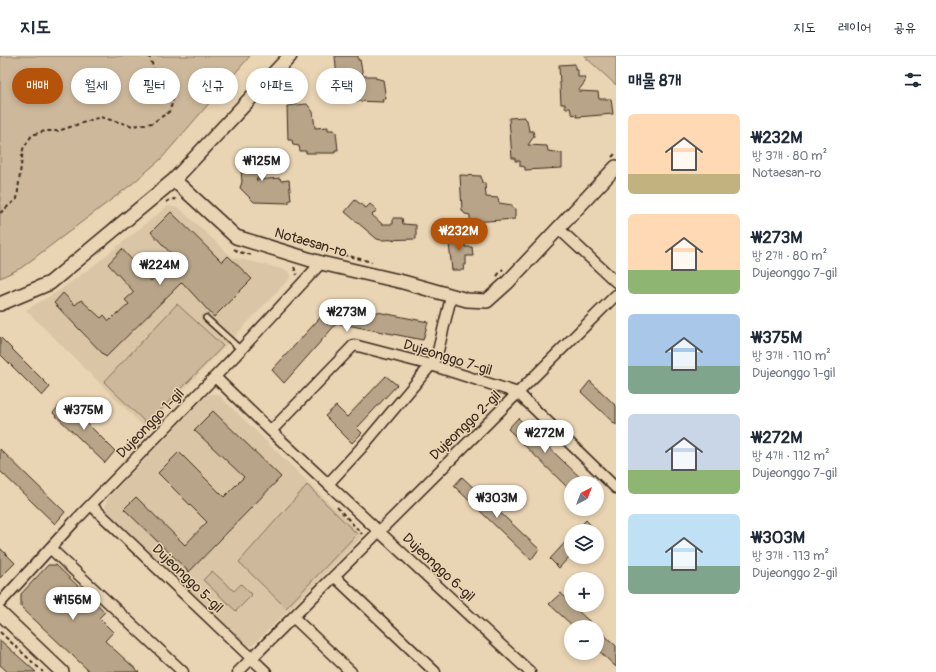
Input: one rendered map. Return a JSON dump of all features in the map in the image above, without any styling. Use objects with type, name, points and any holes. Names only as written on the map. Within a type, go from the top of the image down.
[{"type":"street","points":[[0,304],[50,283],[174,180],[290,56]]},
{"type":"street","name":"Notaesan-ro","points":[[174,180],[236,237],[321,263],[403,282],[450,297],[467,300],[488,301],[507,284],[558,228],[613,162]]},
{"type":"street","points":[[558,228],[616,282]]},
{"type":"street","name":"Dujeonggo 1-gil","points":[[0,603],[50,548],[215,377],[321,263]]},
{"type":"street","name":"Dujeonggo 2-gil","points":[[238,672],[616,295]]},
{"type":"street","points":[[328,484],[362,447],[431,365],[437,355],[450,297]]},
{"type":"street","name":"Dujeonggo 7-gil","points":[[271,432],[354,345],[431,365],[518,393],[616,488]]},
{"type":"street","name":"Dujeonggo 6-gil","points":[[215,377],[271,432],[379,530],[529,671]]},
{"type":"street","name":"Dujeonggo 5-gil","points":[[91,505],[266,672]]},
{"type":"street","points":[[50,548],[183,672]]},
{"type":"street","points":[[334,576],[435,672]]},
{"type":"street","points":[[0,613],[62,672]]},
{"type":"street","points":[[293,618],[351,672]]},
{"type":"lane","points":[[206,318],[240,349]]},
{"type":"path","points":[[0,213],[17,199],[23,149],[32,134],[45,131],[58,131],[100,117],[133,126],[152,123],[169,112],[173,101],[168,89],[156,74],[149,56]]},
{"type":"path","points":[[613,162],[616,153]]},
{"type":"path","points":[[162,204],[172,199],[183,200]]},
{"type":"path","points":[[233,248],[238,252],[254,255]]},
{"type":"path","points":[[337,253],[379,264]]},
{"type":"path","points":[[292,265],[296,268],[297,274]]},
{"type":"path","points":[[493,279],[504,268]]},
{"type":"path","points":[[336,506],[362,532],[362,539]]},
{"type":"path","points":[[0,632],[43,672]]},
{"type":"shaded area","points":[[0,56],[250,56],[238,70],[238,68],[188,68],[188,104],[209,104],[161,159],[132,184],[21,268],[0,278]]},
{"type":"shaded area","points":[[584,56],[614,56],[616,58],[616,85]]},
{"type":"shaded area","points":[[168,206],[179,208],[232,257],[286,270],[291,274],[290,278],[146,429],[26,310],[60,290],[93,266]]},
{"type":"shaded area","points":[[177,304],[223,346],[147,424],[104,382]]},
{"type":"shaded area","points":[[207,395],[219,395],[361,534],[360,539],[252,646],[245,647],[106,515],[105,509],[107,499]]},
{"type":"shaded area","points":[[307,485],[357,534],[286,608],[239,562]]},
{"type":"shaded area","points":[[212,571],[234,591],[241,584],[252,595],[236,611],[203,580]]},
{"type":"building","points":[[335,56],[358,56],[362,68],[336,68]]},
{"type":"building","points":[[575,64],[575,70],[578,70],[578,77],[584,77],[585,82],[578,91],[598,92],[599,99],[611,99],[613,114],[577,117],[576,114],[573,115],[570,108],[565,108],[565,104],[561,104],[559,65]]},
{"type":"building","points":[[366,76],[375,76],[375,78],[383,80],[386,99],[382,99],[383,102],[366,101]]},
{"type":"building","points":[[307,104],[313,112],[315,128],[328,127],[328,130],[334,130],[336,132],[338,150],[335,150],[335,153],[306,153],[306,151],[300,151],[299,146],[293,145],[292,140],[288,140],[287,106]]},
{"type":"building","points":[[524,117],[527,120],[529,131],[533,131],[534,136],[528,145],[547,146],[548,151],[562,153],[562,168],[525,170],[525,167],[520,166],[520,161],[515,161],[515,158],[512,158],[509,118]]},
{"type":"building","points":[[260,154],[263,157],[263,162],[266,162],[267,167],[256,180],[280,178],[281,181],[289,180],[291,200],[289,200],[289,203],[254,202],[240,188],[242,182],[240,157]]},
{"type":"building","points":[[460,175],[481,176],[482,183],[485,183],[486,197],[498,198],[499,203],[512,205],[512,208],[515,209],[515,219],[473,222],[470,219],[470,215],[465,214],[462,210]]},
{"type":"building","points":[[355,200],[366,208],[370,204],[377,210],[372,215],[382,224],[393,224],[393,218],[402,218],[403,224],[416,225],[416,239],[377,239],[345,212]]},
{"type":"building","points":[[171,212],[222,262],[228,256],[252,279],[214,317],[182,282],[106,357],[54,303],[63,293],[75,305],[81,300],[101,318],[104,315],[109,321],[117,313],[118,314],[129,304],[125,300],[134,292],[108,264],[122,249],[151,281],[174,257],[151,232]]},
{"type":"building","points":[[448,235],[463,235],[465,247],[472,247],[473,256],[466,256],[466,265],[463,265],[464,270],[452,270]]},
{"type":"building","points":[[342,305],[428,322],[423,340],[337,323],[284,383],[272,370],[330,307]]},
{"type":"building","points":[[0,337],[50,387],[42,396],[0,354]]},
{"type":"building","points":[[386,376],[397,385],[357,428],[362,433],[352,443],[325,416],[336,406],[347,417]]},
{"type":"building","points":[[590,381],[616,406],[616,425],[581,392]]},
{"type":"building","points":[[64,400],[115,451],[105,463],[53,413]]},
{"type":"building","points":[[213,411],[281,477],[189,572],[124,509],[136,497],[185,545],[207,522],[158,473],[179,452],[224,497],[244,477],[194,430]]},
{"type":"building","points":[[518,418],[579,476],[564,476],[564,484],[508,429]]},
{"type":"building","points":[[0,449],[65,512],[55,524],[0,471]]},
{"type":"building","points":[[462,477],[539,549],[531,560],[454,486]]},
{"type":"building","points":[[586,520],[590,524],[582,524]]},
{"type":"building","points":[[564,544],[564,563],[559,568],[550,559]]},
{"type":"building","points":[[0,548],[15,563],[0,578]]},
{"type":"building","points":[[48,565],[56,565],[105,612],[99,618],[113,632],[105,641],[139,672],[90,672],[21,607],[21,594]]},
{"type":"building","points":[[561,593],[564,597],[564,612],[579,612],[588,620],[566,620],[549,604]]},
{"type":"building","points":[[604,635],[616,646],[616,667],[604,656]]},
{"type":"building","points":[[0,640],[36,672],[8,672],[0,665]]}]
